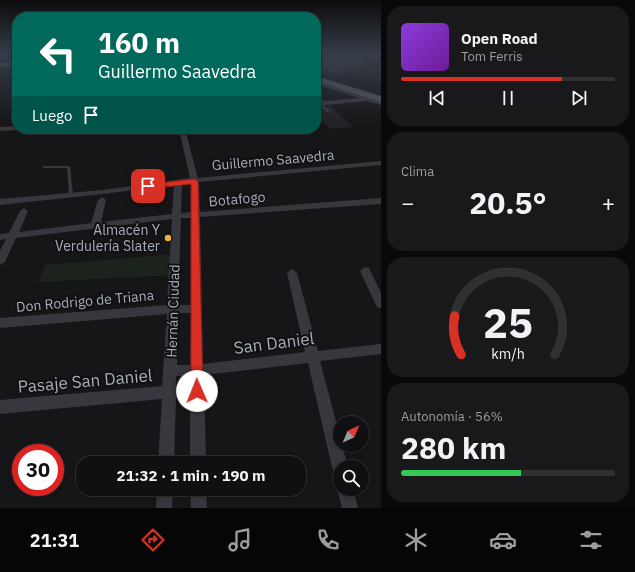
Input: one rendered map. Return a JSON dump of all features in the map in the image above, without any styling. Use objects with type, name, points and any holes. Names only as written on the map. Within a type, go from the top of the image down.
[{"type":"main road","points":[[331,78],[381,93]]},
{"type":"main road","points":[[321,80],[381,99]]},
{"type":"street","points":[[321,84],[381,103]]},
{"type":"street","points":[[321,103],[381,99]]},
{"type":"street","points":[[0,130],[12,129]]},
{"type":"street","name":"Hernán Ciudad","points":[[183,134],[194,181],[198,456]]},
{"type":"street","name":"Guillermo Saavedra","points":[[0,202],[71,196],[178,182],[381,163]]},
{"type":"street","name":"Hernán Ciudad","points":[[166,456],[178,182]]},
{"type":"street","points":[[95,226],[102,200]]},
{"type":"street","name":"Botafogo","points":[[0,237],[177,216],[195,216],[381,201]]},
{"type":"street","points":[[0,262],[24,211]]},
{"type":"street","points":[[365,271],[381,304]]},
{"type":"street","points":[[292,273],[314,356],[338,460]]},
{"type":"street","name":"Don Rodrigo de Triana","points":[[0,323],[173,309],[196,309]]},
{"type":"street","name":"San Daniel","points":[[170,371],[197,370],[314,356],[381,350]]},
{"type":"street","name":"Pasaje San Daniel","points":[[0,407],[169,392],[197,391]]},
{"type":"street","points":[[164,508],[165,496]]},
{"type":"street","points":[[198,496],[199,508]]},
{"type":"street","points":[[347,496],[350,508]]},
{"type":"lane","points":[[321,104],[328,111]]},
{"type":"lane","points":[[44,167],[70,167],[71,196]]},
{"type":"shaded area","points":[[330,106],[353,127],[330,129],[321,119],[321,107]]},
{"type":"shaded area","points":[[177,254],[175,275],[38,282],[45,265]]},
{"type":"place","name":"Almacén Y Verdulería Slater","points":[[168,238]]},
{"type":"route","points":[[148,186],[194,181],[197,391]]}]
